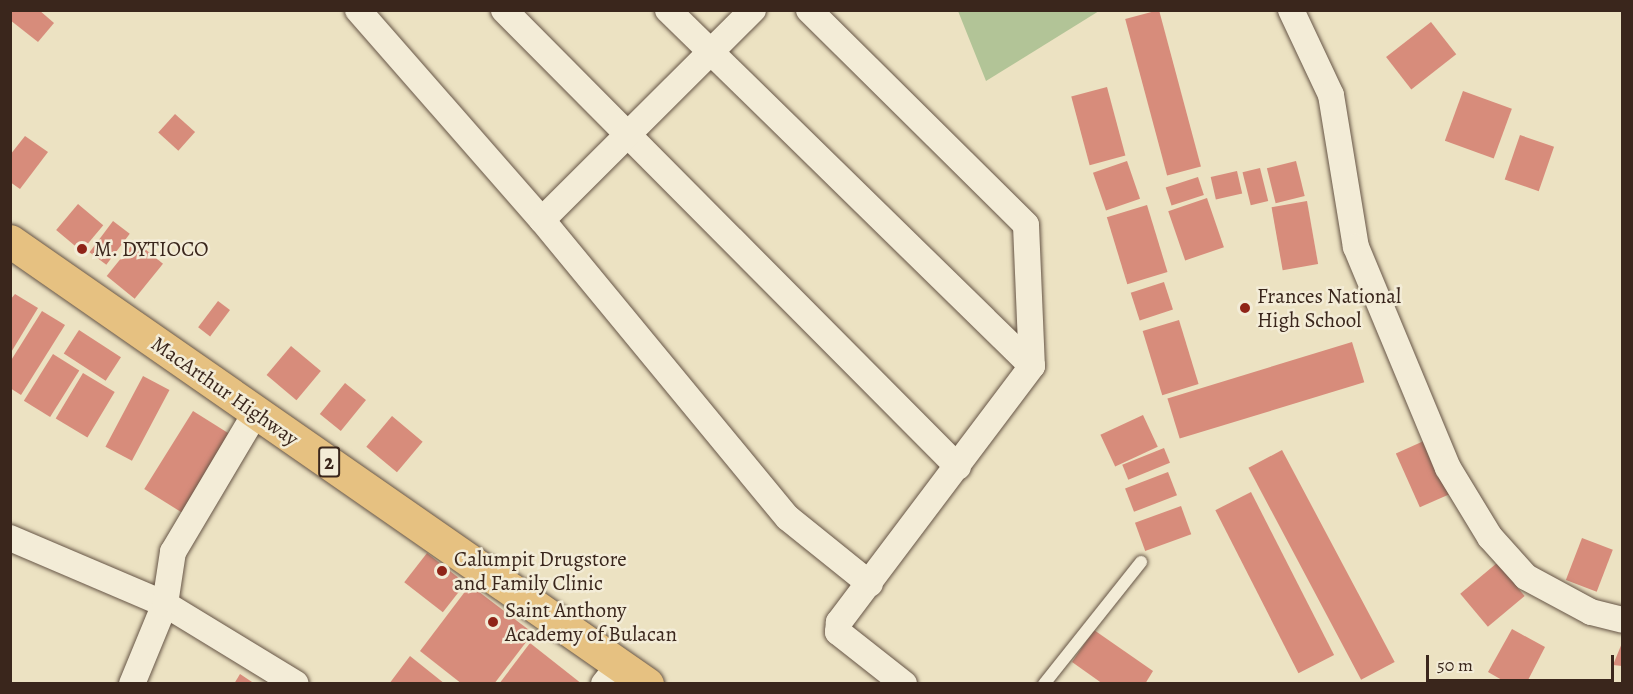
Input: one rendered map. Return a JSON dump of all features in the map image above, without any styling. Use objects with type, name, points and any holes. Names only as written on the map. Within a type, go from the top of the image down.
[{"type":"highway","name":"MacArthur Highway","points":[[10,241],[256,412],[612,674],[647,684]]},
{"type":"street","points":[[358,10],[542,220],[788,518],[870,584]]},
{"type":"street","points":[[504,10],[958,467]]},
{"type":"street","points":[[668,10],[1032,366]]},
{"type":"street","points":[[542,220],[712,55],[753,10]]},
{"type":"street","points":[[810,10],[1026,225],[1032,366],[870,584],[839,622],[838,632],[904,684]]},
{"type":"street","points":[[1291,10],[1331,95],[1356,247],[1448,468],[1490,537],[1526,577],[1591,612],[1623,620]]},
{"type":"street","points":[[132,684],[165,604],[173,552],[256,412]]},
{"type":"street","points":[[10,537],[165,604],[296,684]]},
{"type":"lane","points":[[1044,684],[1142,562]]},
{"type":"green space","points":[[958,11],[1099,11],[986,81]]},
{"type":"building","points":[[10,10],[39,10],[54,23],[38,42],[10,20]]},
{"type":"building","points":[[1159,10],[1201,166],[1167,176],[1125,19]]},
{"type":"building","points":[[1431,22],[1456,54],[1411,89],[1386,57]]},
{"type":"building","points":[[1107,87],[1125,156],[1090,165],[1071,97]]},
{"type":"building","points":[[1463,91],[1512,109],[1494,159],[1445,141]]},
{"type":"building","points":[[175,114],[195,132],[178,151],[158,133]]},
{"type":"building","points":[[1520,135],[1554,147],[1539,191],[1505,179]]},
{"type":"building","points":[[25,136],[48,152],[20,189],[10,182],[10,155]]},
{"type":"building","points":[[1127,161],[1140,199],[1106,211],[1093,173]]},
{"type":"building","points":[[1296,161],[1305,196],[1276,203],[1267,168]]},
{"type":"building","points":[[1260,168],[1268,201],[1251,205],[1243,172]]},
{"type":"building","points":[[1237,171],[1242,193],[1216,199],[1211,177]]},
{"type":"building","points":[[1198,177],[1204,195],[1172,206],[1166,188]]},
{"type":"building","points":[[1207,198],[1224,247],[1185,261],[1168,211]]},
{"type":"building","points":[[1307,201],[1318,264],[1283,270],[1272,207]]},
{"type":"building","points":[[78,204],[103,225],[81,251],[56,230]]},
{"type":"building","points":[[1147,205],[1167,272],[1127,284],[1107,217]]},
{"type":"building","points":[[113,221],[130,234],[106,265],[90,252]]},
{"type":"building","points":[[135,241],[163,264],[135,299],[107,276]]},
{"type":"building","points":[[1164,282],[1173,310],[1140,320],[1131,293]]},
{"type":"building","points":[[15,294],[38,308],[10,354],[10,300]]},
{"type":"building","points":[[218,301],[230,310],[210,336],[198,327]]},
{"type":"building","points":[[42,311],[65,325],[21,395],[10,388],[10,362]]},
{"type":"building","points":[[1179,320],[1199,384],[1162,395],[1143,331]]},
{"type":"building","points":[[79,330],[121,357],[106,381],[64,353]]},
{"type":"building","points":[[1352,342],[1364,382],[1180,439],[1167,398]]},
{"type":"building","points":[[291,346],[321,371],[296,400],[267,375]]},
{"type":"building","points":[[53,354],[79,370],[50,417],[24,401]]},
{"type":"building","points":[[83,373],[115,392],[87,437],[56,418]]},
{"type":"building","points":[[143,376],[169,390],[132,461],[105,447]]},
{"type":"building","points":[[345,383],[366,400],[341,431],[320,414]]},
{"type":"building","points":[[193,411],[233,436],[184,514],[144,489]]},
{"type":"building","points":[[1143,415],[1158,447],[1115,467],[1100,435]]},
{"type":"building","points":[[392,416],[423,442],[397,472],[366,447]]},
{"type":"building","points":[[1426,440],[1450,494],[1420,507],[1396,453]]},
{"type":"building","points":[[1164,448],[1170,463],[1128,480],[1122,465]]},
{"type":"building","points":[[1282,450],[1395,662],[1361,680],[1248,468]]},
{"type":"building","points":[[1168,472],[1177,495],[1134,512],[1125,488]]},
{"type":"building","points":[[1251,492],[1334,655],[1298,673],[1215,510]]},
{"type":"building","points":[[1181,506],[1191,534],[1145,551],[1135,523]]},
{"type":"building","points":[[1582,538],[1613,550],[1597,592],[1566,580]]},
{"type":"building","points":[[427,553],[466,583],[443,612],[404,582]]},
{"type":"building","points":[[1497,563],[1525,596],[1488,627],[1460,594]]},
{"type":"building","points":[[470,585],[533,633],[494,684],[462,684],[420,651]]},
{"type":"building","points":[[1512,629],[1545,647],[1526,684],[1509,684],[1488,672]]},
{"type":"building","points":[[1094,630],[1153,671],[1145,684],[1103,684],[1072,662]]},
{"type":"building","points":[[530,643],[582,684],[499,684]]},
{"type":"building","points":[[1622,643],[1622,666],[1613,665]]},
{"type":"building","points":[[410,656],[445,684],[389,684]]},
{"type":"building","points":[[240,674],[255,684],[234,684]]},
{"type":"place","name":"M. DYTIOCO","points":[[82,249]]},
{"type":"place","name":"Frances National High School","points":[[1245,308]]},
{"type":"place","name":"Calumpit Drugstore and Family Clinic","points":[[442,571]]},
{"type":"place","name":"Saint Anthony Academy of Bulacan","points":[[493,622]]}]
